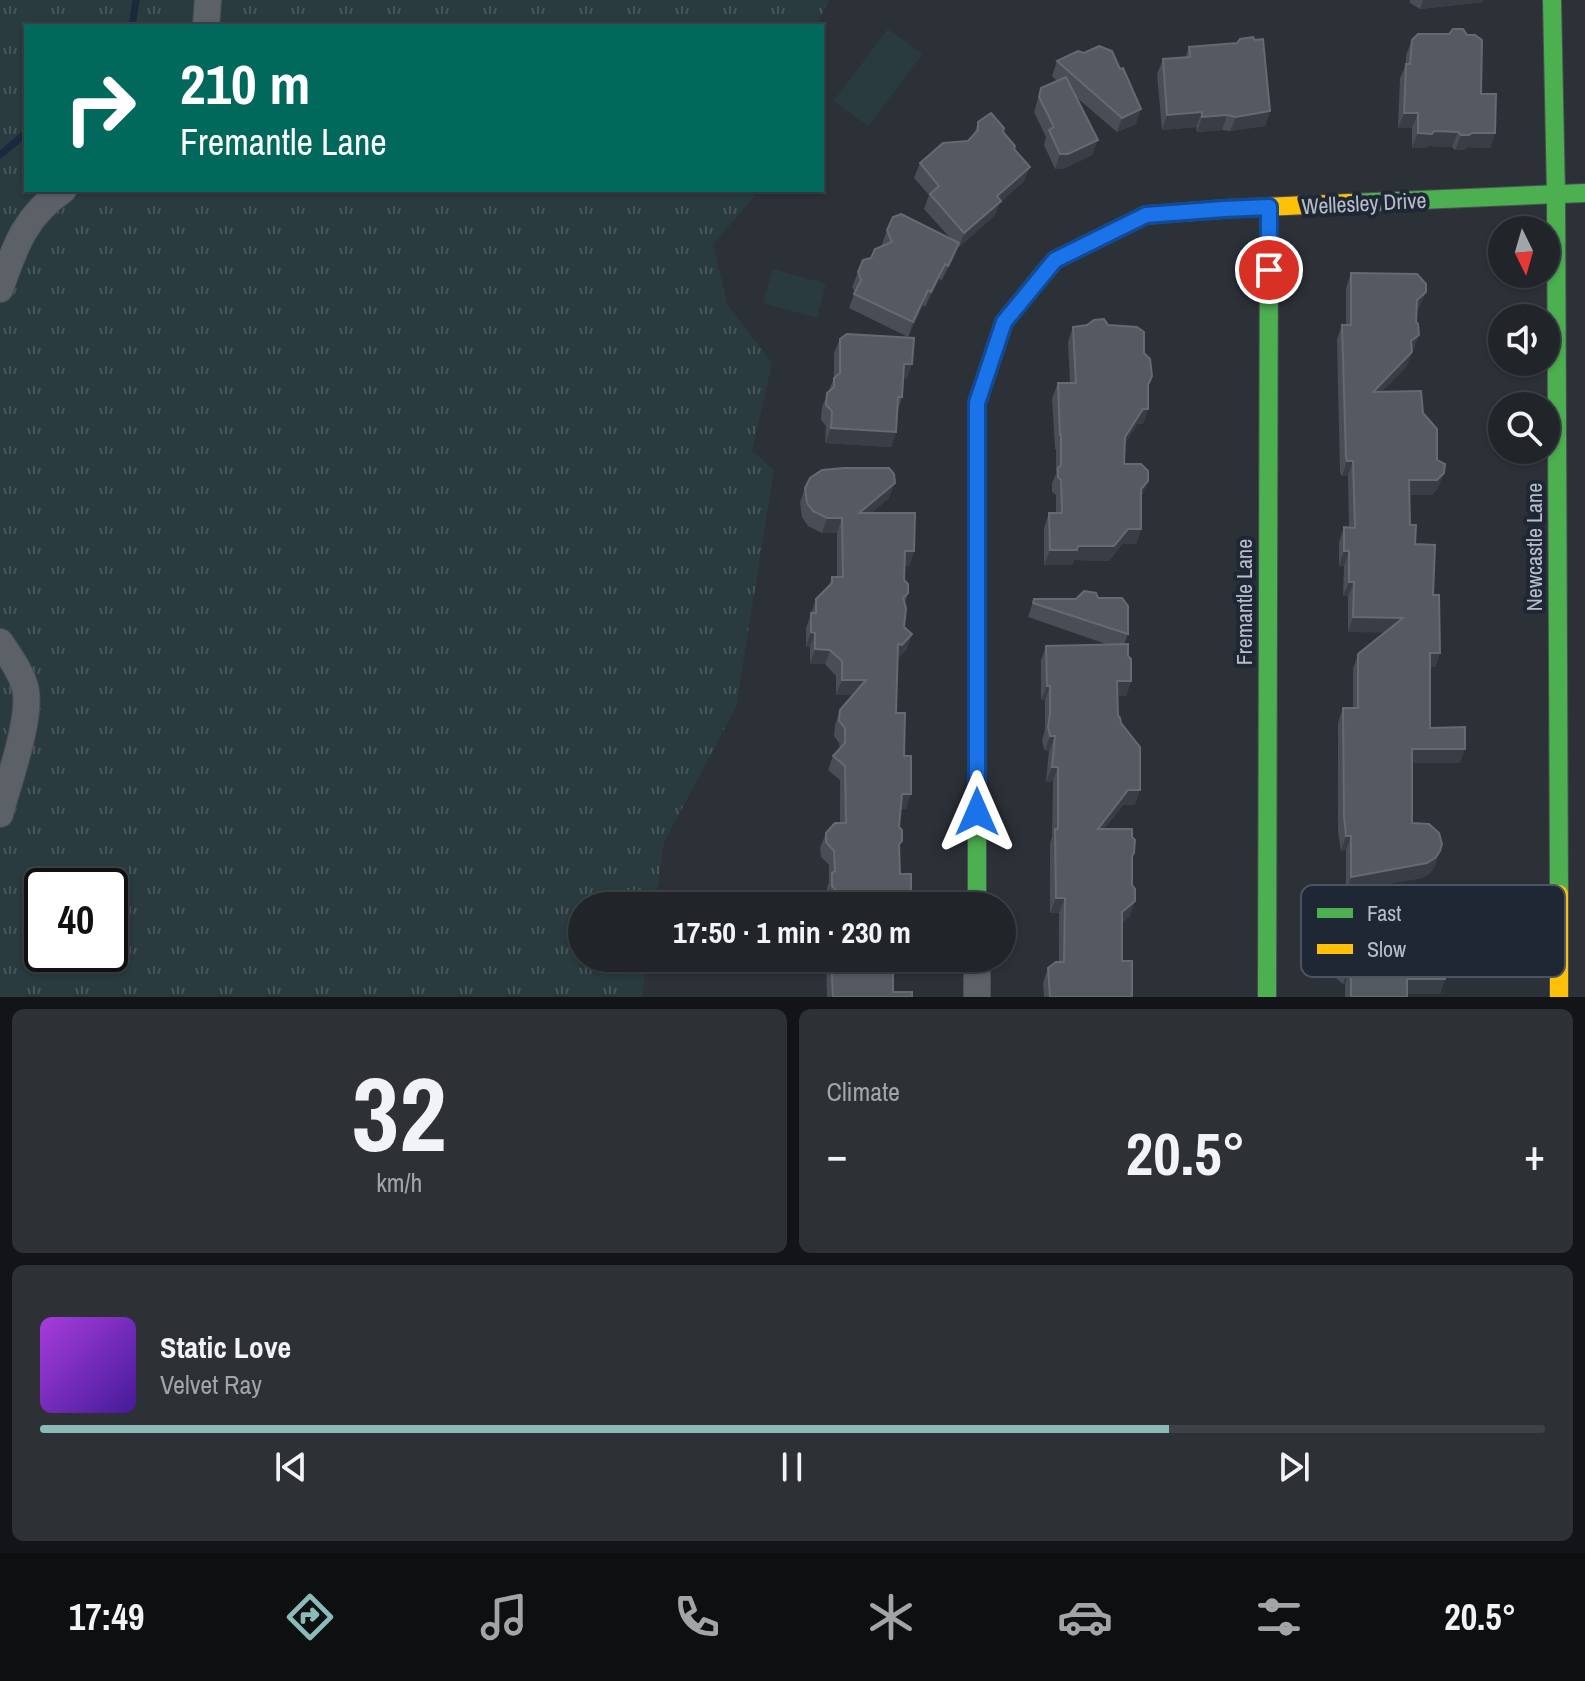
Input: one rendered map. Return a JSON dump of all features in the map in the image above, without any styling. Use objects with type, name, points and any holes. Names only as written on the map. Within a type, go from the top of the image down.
[{"type":"street","points":[[206,24],[208,0]]},
{"type":"street","name":"Newcastle Lane","points":[[1552,0],[1556,194],[1559,885]]},
{"type":"street","points":[[0,289],[16,243],[34,214],[61,192]]},
{"type":"street","name":"Wellesley Drive","points":[[977,892],[977,403],[1004,322],[1055,260],[1146,215],[1585,193]]},
{"type":"street","name":"Fremantle Lane","points":[[1267,997],[1269,207]]},
{"type":"street","points":[[0,642],[12,659],[26,690],[25,721],[0,814]]},
{"type":"street","points":[[977,972],[977,997]]},
{"type":"street","name":"Newcastle Lane","points":[[1559,977],[1559,997]]},
{"type":"green space","points":[[0,0],[829,0],[817,24],[24,24],[24,192],[758,192],[713,244],[727,304],[772,363],[752,451],[774,470],[736,707],[664,842],[657,892],[568,892],[568,972],[645,972],[642,997],[0,997]]},
{"type":"green space","points":[[888,29],[922,54],[868,126],[834,101]]},
{"type":"green space","points":[[773,269],[826,284],[817,318],[763,303]]},
{"type":"building","points":[[1453,29],[1463,29],[1467,35],[1475,35],[1482,40],[1481,94],[1496,94],[1495,133],[1418,133],[1418,113],[1404,113],[1406,64],[1410,64],[1412,40],[1418,34],[1449,34]]},
{"type":"building","points":[[1253,37],[1255,40],[1263,39],[1270,111],[1236,117],[1202,117],[1202,112],[1167,115],[1163,59],[1190,57],[1189,47],[1237,43],[1240,39]]},
{"type":"building","points":[[1099,46],[1112,51],[1141,109],[1122,118],[1057,61]]},
{"type":"building","points":[[1066,77],[1098,140],[1068,154],[1060,154],[1049,130],[1054,127],[1039,97],[1041,88]]},
{"type":"building","points":[[991,113],[1004,128],[1003,132],[1015,146],[1014,149],[1030,167],[997,196],[1001,201],[964,233],[930,194],[939,186],[920,163],[943,143],[968,141],[978,130],[978,122]]},
{"type":"building","points":[[901,214],[959,243],[931,292],[928,290],[913,322],[854,294],[861,280],[858,272],[863,260],[871,258],[875,249],[892,242],[887,230],[893,217]]},
{"type":"building","points":[[1351,273],[1417,274],[1426,284],[1426,292],[1417,300],[1419,335],[1411,341],[1412,352],[1373,392],[1421,391],[1423,413],[1437,429],[1437,460],[1445,464],[1444,473],[1437,480],[1409,480],[1410,525],[1416,525],[1415,544],[1435,545],[1433,595],[1439,595],[1440,653],[1430,653],[1430,728],[1465,727],[1465,749],[1412,749],[1412,823],[1429,824],[1439,833],[1442,844],[1435,858],[1427,863],[1351,877],[1351,836],[1346,836],[1344,816],[1343,708],[1358,708],[1358,654],[1403,618],[1353,617],[1354,582],[1349,582],[1349,551],[1344,551],[1344,527],[1355,528],[1353,461],[1346,458],[1342,325],[1351,325]]},
{"type":"building","points":[[1104,319],[1108,325],[1137,327],[1144,332],[1144,353],[1150,359],[1152,376],[1148,385],[1148,409],[1143,409],[1125,437],[1124,464],[1141,464],[1148,471],[1148,481],[1141,489],[1141,529],[1128,529],[1114,546],[1050,550],[1049,513],[1062,513],[1061,480],[1058,477],[1061,435],[1058,383],[1076,383],[1073,327]]},
{"type":"building","points":[[847,334],[914,338],[912,364],[904,364],[896,432],[831,428],[832,411],[826,405],[827,393],[834,387],[834,378],[840,373],[840,339]]},
{"type":"building","points":[[889,468],[894,474],[895,483],[859,513],[915,513],[914,551],[905,551],[904,580],[908,584],[908,593],[903,598],[906,608],[904,627],[912,634],[902,645],[898,644],[896,713],[905,713],[904,756],[911,756],[911,794],[902,794],[899,827],[902,841],[899,844],[900,874],[911,874],[911,892],[837,892],[832,886],[834,851],[826,842],[826,833],[835,823],[846,823],[845,766],[833,756],[845,743],[845,728],[839,721],[840,710],[866,680],[842,680],[842,661],[830,650],[815,649],[815,633],[811,632],[811,613],[816,613],[816,599],[832,583],[832,577],[843,577],[842,518],[827,518],[813,511],[807,503],[805,488],[810,478],[822,470]]},
{"type":"building","points":[[1084,591],[1096,593],[1098,598],[1122,598],[1128,606],[1128,634],[1033,603],[1034,599],[1076,599]]},
{"type":"building","points":[[1128,644],[1131,681],[1117,681],[1118,715],[1140,747],[1140,790],[1128,790],[1098,829],[1132,829],[1135,840],[1132,885],[1135,901],[1122,912],[1122,961],[1132,961],[1132,997],[1050,997],[1048,968],[1056,962],[1064,962],[1065,898],[1056,898],[1058,767],[1052,767],[1055,736],[1050,736],[1048,727],[1050,686],[1047,686],[1046,646]]},
{"type":"building","points":[[832,972],[893,972],[893,992],[912,992],[912,997],[833,997]]},
{"type":"building","points":[[1351,977],[1445,977],[1407,979],[1407,997],[1351,997]]},
{"type":"waterway","points":[[132,24],[136,0]]},
{"type":"waterway","points":[[0,155],[24,135]]},
{"type":"traffic: fast","points":[[1552,0],[1556,194],[1559,885]]},
{"type":"traffic: fast","points":[[1349,203],[1585,193]]},
{"type":"traffic: fast","points":[[1267,997],[1269,207]]},
{"type":"traffic: fast","points":[[977,892],[977,403],[1004,322],[1039,279]]},
{"type":"traffic: slow","points":[[1039,279],[1055,260],[1146,215],[1349,203]]},
{"type":"traffic: slow","points":[[1559,977],[1559,997]]},
{"type":"route","points":[[977,812],[977,403],[1004,322],[1055,260],[1146,215],[1269,207],[1269,270]]}]
